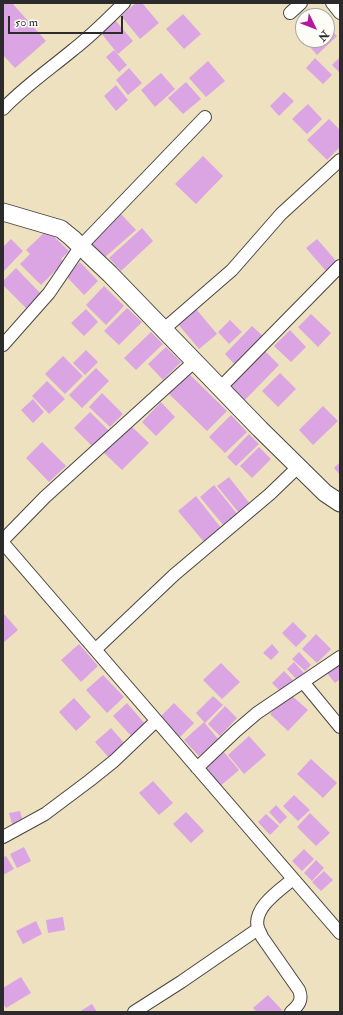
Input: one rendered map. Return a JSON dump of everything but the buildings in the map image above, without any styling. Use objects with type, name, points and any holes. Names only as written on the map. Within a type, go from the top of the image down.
[{"type":"street","points":[[3,109],[27,86],[101,27],[124,3]]},
{"type":"street","points":[[290,14],[301,3]]},
{"type":"street","points":[[332,3],[340,13]]},
{"type":"street","points":[[3,345],[49,293],[81,246],[205,117]]},
{"type":"street","points":[[164,329],[232,270],[281,214],[340,160]]},
{"type":"street","points":[[3,212],[61,229],[81,246],[298,467],[325,493],[340,503]]},
{"type":"street","points":[[220,388],[340,266]]},
{"type":"street","points":[[195,361],[45,497],[3,542],[340,933]]},
{"type":"street","points":[[96,649],[174,575],[270,494],[298,467]]},
{"type":"street","points":[[197,768],[257,713],[340,657]]},
{"type":"street","points":[[303,682],[340,727]]},
{"type":"street","points":[[3,837],[33,822],[45,814],[114,761],[156,721]]},
{"type":"street","points":[[291,1012],[301,1001],[302,996],[300,990],[262,937],[258,928],[257,919],[262,908],[293,879]]},
{"type":"street","points":[[134,1012],[181,982],[258,928]]}]
